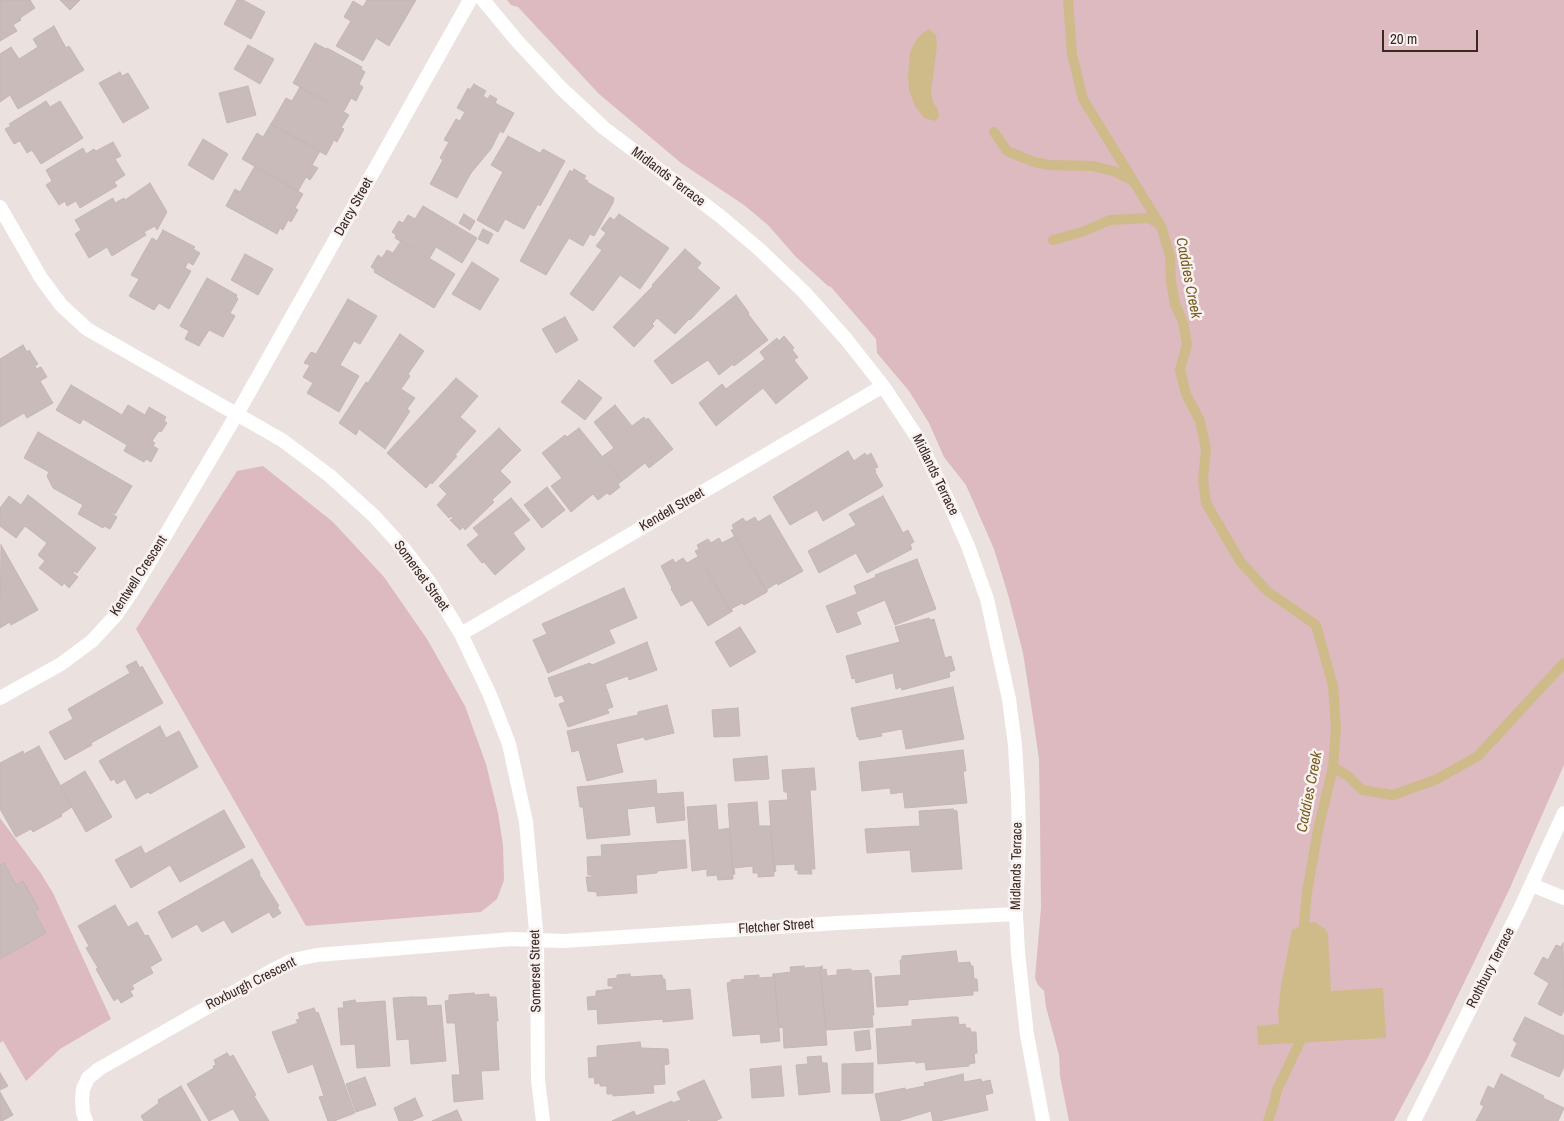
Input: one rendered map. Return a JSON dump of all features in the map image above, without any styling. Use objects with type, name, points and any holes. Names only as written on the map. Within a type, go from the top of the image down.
[{"type":"street","name":"Darcy Street","points":[[237,414],[470,0]]},
{"type":"street","name":"Midlands Terrace","points":[[483,0],[518,42],[562,89],[604,128],[720,216],[759,249],[804,292],[846,339],[884,386],[917,437],[968,546],[987,598],[1009,699],[1015,745],[1019,838],[1016,914],[1021,986],[1027,1035],[1043,1121]]},
{"type":"street","name":"Somerset Street","points":[[0,207],[41,278],[61,305],[87,329],[289,445],[330,476],[374,516],[405,550],[425,577],[461,634],[490,695],[512,754],[526,822],[537,941],[538,1080],[543,1121]]},
{"type":"street","name":"Kendell Street","points":[[461,634],[884,386]]},
{"type":"street","name":"Kentwell Crescent","points":[[0,698],[61,664],[92,641],[116,615],[133,590],[237,414]]},
{"type":"street","name":"Rothbury Terrace","points":[[1414,1121],[1532,885],[1564,812]]},
{"type":"street","points":[[1532,885],[1564,898]]},
{"type":"street","name":"Fletcher Street","points":[[537,941],[1016,914]]},
{"type":"street","name":"Roxburgh Crescent","points":[[86,1121],[82,1106],[83,1089],[88,1078],[99,1069],[231,993],[293,960],[317,955],[502,940],[537,941]]},
{"type":"shaded area","points":[[507,0],[1564,0],[1564,765],[1509,890],[1427,1059],[1394,1121],[1069,1121],[1060,1076],[1059,1055],[1046,1007],[1044,991],[1038,985],[1035,978],[1041,908],[1039,759],[1023,653],[994,549],[966,485],[944,457],[929,423],[909,391],[877,353],[876,339],[831,287],[796,257],[768,225],[744,205],[681,163],[599,94],[518,7],[511,5]]},
{"type":"shaded area","points":[[929,29],[936,35],[937,46],[931,92],[939,116],[935,121],[924,118],[915,106],[909,90],[910,53],[921,34]]},
{"type":"shaded area","points":[[263,466],[333,522],[384,577],[427,639],[465,706],[486,764],[498,813],[503,845],[504,880],[497,899],[481,912],[306,926],[136,629],[237,471]]},
{"type":"shaded area","points":[[0,818],[40,872],[53,893],[111,1019],[60,1049],[26,1081],[3,1041],[0,1043]]},
{"type":"shaded area","points":[[1315,922],[1325,929],[1328,934],[1331,991],[1383,988],[1386,1038],[1258,1045],[1257,1026],[1279,1024],[1278,1012],[1281,986],[1292,930],[1304,924]]},
{"type":"building","points":[[0,0],[30,0],[35,8],[13,25],[17,31],[0,41]]},
{"type":"building","points":[[60,0],[80,0],[70,10]]},
{"type":"building","points":[[237,0],[243,0],[265,12],[251,39],[224,24]]},
{"type":"building","points":[[367,0],[416,0],[389,46],[376,38],[363,61],[336,46],[351,21],[344,17],[353,1],[363,7]]},
{"type":"building","points":[[54,26],[66,48],[69,46],[84,70],[18,109],[10,95],[0,102],[0,54],[11,47],[19,59],[38,47],[33,39]]},
{"type":"building","points":[[315,43],[362,67],[361,69],[365,72],[359,84],[363,87],[356,101],[351,98],[344,111],[293,83]]},
{"type":"building","points":[[248,45],[274,59],[260,84],[234,69]]},
{"type":"building","points":[[120,72],[122,76],[128,73],[149,108],[123,123],[99,83]]},
{"type":"building","points":[[474,84],[486,91],[483,96],[488,99],[490,95],[497,99],[495,103],[514,113],[503,133],[500,131],[491,149],[471,173],[457,198],[430,184],[443,160],[440,158],[449,142],[444,140],[456,119],[460,121],[465,112],[457,108],[468,88],[470,90]]},
{"type":"building","points":[[248,86],[256,115],[227,123],[219,93]]},
{"type":"building","points":[[300,87],[349,115],[341,128],[344,129],[337,142],[334,140],[326,155],[271,124],[286,98],[292,101]]},
{"type":"building","points":[[46,101],[50,107],[60,101],[83,138],[41,164],[32,150],[27,153],[20,141],[14,144],[5,129],[11,126],[9,124]]},
{"type":"building","points":[[271,124],[320,151],[312,165],[318,168],[310,180],[306,177],[298,191],[242,159],[257,133],[263,137]]},
{"type":"building","points":[[508,136],[540,153],[543,149],[565,161],[540,206],[538,204],[524,229],[505,219],[498,232],[477,220],[503,172],[491,165]]},
{"type":"building","points":[[203,139],[228,154],[213,180],[188,165]]},
{"type":"building","points":[[113,142],[121,156],[115,159],[125,175],[114,182],[117,186],[80,208],[76,201],[67,206],[65,201],[59,205],[46,185],[52,181],[46,170],[83,148],[86,154]]},
{"type":"building","points":[[255,166],[303,194],[295,208],[298,210],[291,222],[288,220],[283,230],[280,228],[277,234],[226,206],[235,189],[240,192]]},
{"type":"building","points":[[574,169],[586,176],[584,179],[587,182],[614,198],[613,203],[594,236],[590,234],[583,246],[569,238],[546,275],[520,261],[570,170],[572,172]]},
{"type":"building","points":[[150,183],[167,212],[157,230],[155,226],[144,232],[146,235],[112,256],[107,247],[89,258],[75,234],[81,230],[75,220],[113,198],[115,203],[124,198],[125,200]]},
{"type":"building","points":[[423,206],[477,238],[462,263],[436,247],[429,259],[395,238],[396,235],[392,232],[399,221],[403,223],[408,215],[415,219]]},
{"type":"building","points":[[464,214],[475,221],[470,230],[459,223]]},
{"type":"building","points":[[619,214],[669,248],[640,289],[620,275],[593,311],[570,294],[602,250],[596,246],[606,233],[601,229],[610,217],[614,220]]},
{"type":"building","points":[[483,229],[493,234],[488,244],[478,239]]},
{"type":"building","points":[[163,230],[195,247],[193,249],[200,253],[193,265],[188,262],[185,268],[191,271],[169,309],[159,303],[154,310],[129,296],[139,279],[131,275],[152,238],[157,241]]},
{"type":"building","points":[[401,241],[455,274],[434,308],[374,272],[375,270],[371,267],[378,255],[382,258],[387,250],[393,253]]},
{"type":"building","points":[[685,249],[701,263],[697,268],[720,288],[675,334],[657,318],[652,324],[654,326],[634,347],[613,327],[653,286]]},
{"type":"building","points":[[245,254],[273,269],[258,295],[231,280]]},
{"type":"building","points":[[472,262],[499,279],[480,310],[452,294]]},
{"type":"building","points":[[207,278],[237,295],[238,299],[230,313],[235,316],[223,337],[209,330],[199,346],[185,339],[189,331],[180,326]]},
{"type":"building","points":[[736,295],[768,340],[719,375],[708,360],[672,384],[654,361]]},
{"type":"building","points":[[348,299],[377,316],[360,344],[354,341],[340,365],[359,376],[339,412],[307,393],[313,383],[303,377],[310,365],[304,363],[311,352],[316,354]]},
{"type":"building","points":[[565,317],[578,340],[556,353],[542,329]]},
{"type":"building","points":[[400,334],[424,351],[408,374],[410,376],[401,389],[415,398],[407,409],[410,411],[385,449],[359,429],[356,435],[339,423]]},
{"type":"building","points":[[784,336],[794,348],[792,350],[798,357],[794,360],[808,378],[776,404],[763,388],[716,426],[699,403],[722,384],[726,389],[765,359],[760,352],[777,338],[779,341]]},
{"type":"building","points":[[23,345],[27,352],[29,350],[38,364],[35,366],[36,369],[41,367],[47,377],[40,381],[53,403],[27,418],[24,413],[0,427],[0,359]]},
{"type":"building","points":[[456,378],[478,396],[460,417],[476,431],[455,455],[457,456],[432,484],[431,482],[426,488],[387,453]]},
{"type":"building","points":[[579,380],[602,398],[585,420],[561,402]]},
{"type":"building","points":[[71,385],[122,415],[128,405],[145,415],[149,407],[166,417],[164,421],[167,423],[152,441],[155,443],[153,446],[158,449],[151,462],[146,459],[144,462],[124,451],[127,445],[83,419],[80,424],[56,410]]},
{"type":"building","points":[[615,405],[632,426],[644,417],[646,420],[648,418],[673,449],[649,468],[645,463],[622,481],[603,456],[614,448],[594,422]]},
{"type":"building","points":[[499,428],[521,450],[500,471],[511,482],[492,500],[494,502],[465,530],[463,527],[460,530],[450,520],[453,518],[451,516],[449,518],[437,505],[447,494],[439,486]]},
{"type":"building","points":[[579,428],[622,481],[618,484],[620,487],[610,495],[607,493],[598,500],[593,494],[571,512],[551,486],[562,478],[542,453],[565,435],[567,437]]},
{"type":"building","points":[[38,432],[132,486],[115,514],[112,512],[117,517],[110,529],[104,526],[103,528],[78,514],[83,505],[53,488],[47,476],[49,472],[24,458]]},
{"type":"building","points":[[848,451],[854,461],[865,453],[867,456],[871,453],[878,467],[874,469],[875,472],[883,486],[823,521],[817,510],[790,525],[773,497]]},
{"type":"building","points":[[547,487],[565,510],[542,528],[524,505]]},
{"type":"building","points":[[28,495],[96,548],[77,573],[74,571],[73,573],[78,577],[69,588],[64,583],[62,586],[39,568],[45,561],[38,555],[47,543],[25,526],[16,538],[0,526],[0,508],[9,496],[21,505]]},
{"type":"building","points":[[883,496],[903,533],[908,530],[914,542],[910,544],[912,549],[867,573],[856,553],[819,573],[808,551],[856,525],[849,514]]},
{"type":"building","points":[[511,498],[530,520],[513,533],[525,549],[495,575],[467,545],[479,535],[473,528]]},
{"type":"building","points":[[770,515],[803,571],[778,585],[777,583],[767,589],[767,592],[731,530],[734,529],[732,525],[743,518],[746,522],[755,517],[758,522]]},
{"type":"building","points":[[735,536],[767,592],[744,605],[742,603],[731,609],[733,611],[731,612],[695,551],[699,549],[697,545],[708,539],[711,543],[719,538],[722,543]]},
{"type":"building","points":[[1,545],[38,610],[11,625],[10,622],[0,628]]},
{"type":"building","points":[[699,556],[731,612],[708,626],[692,600],[681,606],[661,566],[673,559],[675,563],[683,558],[687,563]]},
{"type":"building","points":[[917,559],[936,609],[895,625],[885,600],[856,612],[861,624],[837,633],[826,606],[857,594],[854,586],[876,577],[875,575]]},
{"type":"building","points":[[624,588],[637,618],[609,630],[615,643],[548,673],[533,640],[547,634],[542,624]]},
{"type":"building","points":[[929,618],[930,620],[934,619],[945,658],[951,656],[955,670],[949,672],[950,677],[902,690],[901,687],[896,689],[893,673],[856,683],[855,678],[852,679],[846,656],[900,642],[895,627]]},
{"type":"building","points":[[740,627],[756,652],[730,667],[715,642]]},
{"type":"building","points":[[647,642],[657,670],[629,680],[628,676],[605,684],[613,707],[607,709],[609,713],[568,727],[559,704],[565,702],[562,695],[555,697],[548,678],[590,663],[592,665]]},
{"type":"building","points":[[136,661],[140,668],[142,666],[163,703],[91,743],[92,745],[65,760],[49,732],[73,719],[68,709],[130,673],[126,666]]},
{"type":"building","points":[[953,687],[964,739],[906,749],[902,729],[881,733],[882,736],[859,740],[859,737],[857,737],[851,708]]},
{"type":"building","points":[[667,705],[674,733],[645,740],[644,737],[616,744],[623,772],[587,781],[579,750],[572,752],[567,731],[638,715],[638,712]]},
{"type":"building","points":[[738,708],[740,736],[714,737],[712,710]]},
{"type":"building","points":[[160,726],[166,738],[179,731],[198,767],[150,794],[148,792],[136,799],[125,779],[117,784],[114,779],[111,781],[99,761]]},
{"type":"building","points":[[39,746],[72,807],[61,814],[62,816],[33,832],[31,829],[16,837],[0,809],[0,763],[23,751],[24,754]]},
{"type":"building","points":[[963,750],[966,771],[963,771],[967,803],[905,808],[903,792],[891,794],[890,788],[862,791],[859,762]]},
{"type":"building","points":[[767,756],[769,779],[735,781],[733,759]]},
{"type":"building","points":[[814,768],[816,790],[810,790],[815,869],[811,869],[812,874],[798,874],[798,870],[795,870],[795,864],[775,865],[776,871],[774,872],[769,801],[788,800],[787,792],[784,792],[782,770]]},
{"type":"building","points":[[85,771],[112,817],[86,832],[60,786]]},
{"type":"building","points":[[656,780],[657,794],[683,792],[685,820],[657,823],[655,806],[627,809],[630,835],[587,839],[583,807],[580,807],[577,787]]},
{"type":"building","points":[[757,802],[759,826],[771,826],[774,876],[758,877],[758,873],[753,873],[753,866],[734,868],[735,874],[733,874],[728,804]]},
{"type":"building","points":[[716,805],[718,830],[730,828],[733,879],[718,880],[717,875],[707,876],[707,869],[692,871],[687,807]]},
{"type":"building","points":[[953,809],[957,811],[962,869],[912,872],[910,850],[867,853],[865,829],[920,826],[919,811]]},
{"type":"building","points":[[224,810],[245,847],[180,882],[170,865],[131,888],[115,860],[141,846],[145,854]]},
{"type":"building","points":[[685,840],[687,868],[636,875],[637,893],[597,896],[597,892],[588,891],[586,877],[592,877],[592,875],[588,875],[587,857],[602,856],[601,845]]},
{"type":"building","points":[[252,859],[279,906],[277,907],[281,913],[273,918],[269,912],[232,933],[224,920],[202,932],[197,924],[172,938],[158,912]]},
{"type":"building","points":[[4,863],[16,885],[23,881],[39,909],[34,911],[46,933],[0,959],[0,865]]},
{"type":"building","points":[[115,905],[128,927],[137,922],[145,936],[148,935],[162,960],[150,967],[153,973],[132,985],[134,989],[130,991],[133,996],[121,1003],[118,998],[114,1001],[96,969],[98,968],[86,948],[89,946],[78,926]]},
{"type":"building","points":[[1563,943],[1564,1010],[1561,1016],[1538,1004],[1549,983],[1534,974],[1543,957],[1548,960],[1556,945],[1561,947]]},
{"type":"building","points":[[956,951],[958,963],[970,962],[971,966],[973,966],[974,979],[977,979],[978,991],[973,991],[973,995],[908,1000],[908,1005],[877,1007],[875,977],[901,975],[900,960],[902,960],[902,956]]},
{"type":"building","points":[[804,966],[804,968],[820,967],[827,1045],[784,1048],[783,1027],[779,1028],[774,974],[791,972],[790,967]]},
{"type":"building","points":[[822,966],[823,970],[826,969],[827,976],[837,975],[837,970],[869,970],[869,973],[871,973],[874,1015],[872,1015],[873,1027],[826,1030],[820,967]]},
{"type":"building","points":[[630,974],[630,977],[662,975],[663,979],[665,979],[666,991],[690,989],[693,1019],[663,1022],[663,1019],[598,1024],[597,1009],[588,1010],[587,997],[596,996],[596,991],[613,989],[613,986],[608,986],[608,979],[617,978],[617,975]]},
{"type":"building","points":[[773,974],[780,1041],[761,1043],[760,1034],[733,1036],[727,983],[731,982],[731,980],[745,979],[744,976],[759,975],[759,978],[773,977]]},
{"type":"building","points":[[474,993],[475,995],[489,994],[489,997],[496,997],[499,1070],[481,1071],[483,1099],[454,1102],[452,1075],[460,1075],[455,1023],[447,1023],[445,1001],[449,1000],[449,995]]},
{"type":"building","points":[[426,997],[427,1006],[441,1005],[446,1061],[411,1064],[409,1039],[397,1040],[393,998]]},
{"type":"building","points":[[355,1000],[356,1003],[385,1001],[390,1066],[357,1068],[355,1044],[341,1045],[338,1008],[344,1008],[343,1002]]},
{"type":"building","points":[[314,1008],[316,1013],[318,1012],[355,1113],[334,1121],[328,1121],[319,1097],[324,1096],[313,1064],[288,1073],[272,1032],[298,1023],[296,1020],[300,1019],[298,1013]]},
{"type":"building","points":[[958,1017],[959,1025],[965,1024],[966,1028],[970,1028],[971,1032],[976,1032],[977,1053],[974,1054],[975,1063],[969,1064],[969,1066],[926,1070],[925,1062],[878,1064],[876,1029],[912,1026],[912,1020]]},
{"type":"building","points":[[1525,1017],[1564,1036],[1564,1067],[1559,1077],[1511,1056],[1517,1043],[1513,1040]]},
{"type":"building","points":[[869,1030],[871,1049],[856,1051],[854,1032]]},
{"type":"building","points":[[640,1042],[641,1048],[668,1049],[669,1064],[664,1065],[665,1084],[653,1085],[654,1093],[613,1096],[613,1094],[607,1094],[607,1086],[600,1086],[600,1083],[595,1084],[594,1077],[589,1078],[588,1058],[597,1057],[597,1046]]},
{"type":"building","points":[[227,1053],[230,1057],[233,1055],[269,1121],[240,1121],[233,1109],[209,1121],[187,1084],[214,1068],[213,1066],[216,1065],[214,1060]]},
{"type":"building","points":[[821,1056],[822,1063],[827,1063],[830,1092],[799,1095],[796,1065],[808,1064],[807,1057]]},
{"type":"building","points":[[873,1063],[873,1093],[842,1094],[842,1064]]},
{"type":"building","points":[[781,1066],[784,1096],[752,1098],[750,1069]]},
{"type":"building","points":[[0,1073],[8,1086],[0,1090]]},
{"type":"building","points":[[963,1074],[964,1082],[981,1079],[982,1082],[990,1080],[993,1093],[985,1095],[988,1110],[939,1121],[933,1121],[931,1111],[898,1121],[881,1121],[875,1094],[925,1086],[924,1083]]},
{"type":"building","points":[[1501,1074],[1564,1108],[1558,1121],[1476,1121],[1484,1106],[1480,1104],[1488,1086],[1494,1089]]},
{"type":"building","points":[[365,1077],[376,1105],[356,1112],[346,1084]]},
{"type":"building","points":[[704,1080],[722,1118],[717,1121],[690,1121],[690,1119],[686,1121],[612,1121],[634,1111],[636,1116],[672,1101],[673,1103],[681,1100],[677,1092]]},
{"type":"building","points":[[181,1086],[201,1121],[144,1121],[141,1116],[159,1103],[158,1100]]},
{"type":"building","points":[[0,1092],[13,1115],[2,1121],[0,1121]]},
{"type":"building","points":[[415,1098],[423,1116],[411,1121],[399,1121],[394,1108]]},
{"type":"building","points":[[457,1110],[462,1121],[432,1121]]},
{"type":"waterway","name":"Caddies Creek","points":[[1068,0],[1072,54],[1083,99],[1161,226],[1170,256],[1171,282],[1175,304],[1183,322],[1187,344],[1180,370],[1186,394],[1200,421],[1206,449],[1203,479],[1206,503],[1240,561],[1267,591],[1316,625],[1333,686],[1336,728],[1333,767],[1318,830],[1307,892],[1304,924],[1305,938]]},
{"type":"waterway","points":[[994,132],[1007,151],[1034,162],[1049,165],[1093,166],[1116,172],[1133,181]]},
{"type":"waterway","points":[[1053,240],[1082,232],[1110,220],[1149,218],[1159,224]]},
{"type":"waterway","points":[[1333,767],[1348,776],[1362,790],[1393,795],[1435,780],[1478,756],[1564,663]]},
{"type":"waterway","name":"Caddies Creek","points":[[1268,1121],[1277,1090],[1305,1031]]}]
